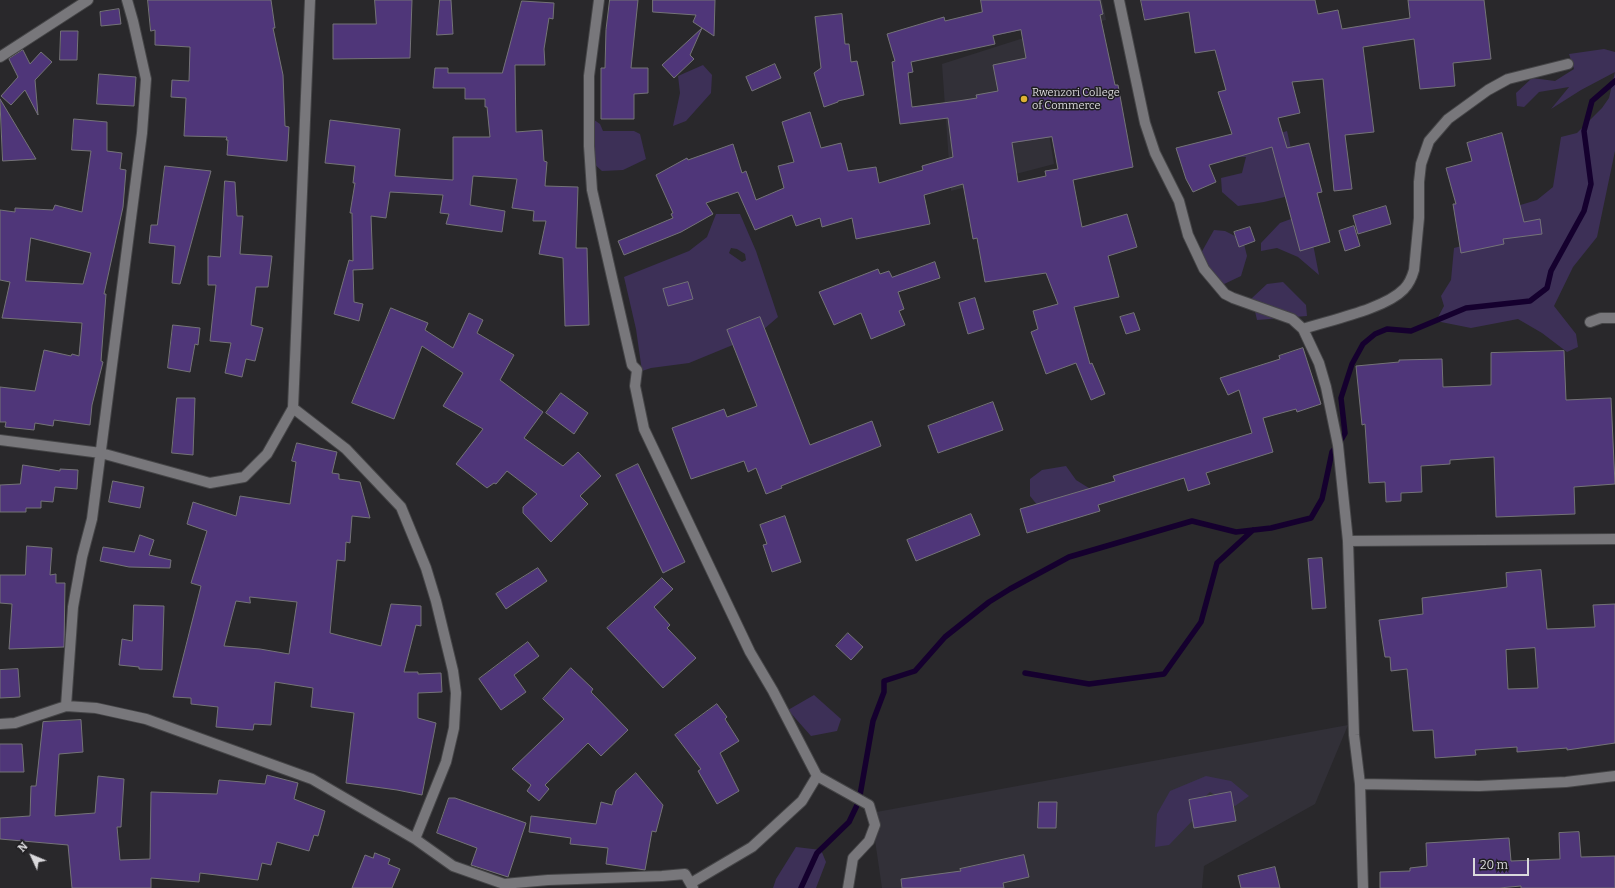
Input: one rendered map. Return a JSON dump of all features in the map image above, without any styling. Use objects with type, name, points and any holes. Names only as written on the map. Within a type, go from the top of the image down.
[{"type":"street","points":[[0,57],[88,0]]},
{"type":"street","points":[[66,706],[73,607],[82,557],[92,519],[127,237],[142,133],[146,78],[127,0]]},
{"type":"street","points":[[0,440],[101,453],[210,483],[244,477],[267,454],[294,408],[308,84],[310,0]]},
{"type":"street","points":[[599,0],[589,76],[589,146],[592,190],[632,365],[637,370],[634,386],[644,430],[750,652],[773,691],[817,776],[868,805],[875,825],[869,841],[854,858],[848,888]]},
{"type":"street","points":[[1119,0],[1145,123],[1155,153],[1179,200],[1188,235],[1204,270],[1225,294],[1292,319],[1303,329],[1319,363],[1338,446],[1348,541],[1354,735],[1360,784],[1363,888]]},
{"type":"street","points":[[1303,329],[1332,319],[1358,313],[1393,298],[1404,290],[1409,283],[1414,270],[1422,164],[1429,141],[1448,119],[1468,103],[1508,79],[1568,64]]},
{"type":"street","points":[[1590,322],[1601,318],[1615,318]]},
{"type":"street","points":[[294,408],[346,449],[401,507],[426,568],[436,601],[453,670],[456,694],[454,728],[446,762],[415,839]]},
{"type":"street","points":[[1348,541],[1615,539]]},
{"type":"street","points":[[0,724],[15,723],[66,706],[96,708],[146,719],[312,779],[415,839],[453,866],[504,884],[548,880],[685,874],[692,885],[752,847],[802,801],[817,776]]},
{"type":"street","points":[[1360,784],[1479,786],[1566,782],[1615,776]]},
{"type":"shaded area","points":[[1028,0],[1102,0],[1106,20],[1033,35]]},
{"type":"shaded area","points":[[1033,35],[1054,164],[951,191],[942,64]]},
{"type":"shaded area","points":[[1604,49],[1615,52],[1615,72],[1581,90],[1551,109],[1569,87],[1539,92],[1524,107],[1517,106],[1516,93],[1532,78],[1555,81],[1574,69],[1569,54]]},
{"type":"shaded area","points":[[703,65],[712,75],[711,93],[686,121],[673,126],[680,93],[678,76]]},
{"type":"shaded area","points":[[1615,72],[1615,151],[1597,237],[1573,267],[1554,306],[1576,334],[1578,347],[1567,352],[1542,333],[1518,319],[1471,328],[1436,321],[1444,306],[1441,296],[1451,280],[1454,248],[1500,236],[1497,212],[1537,200],[1553,187],[1561,137],[1577,133],[1602,108],[1609,98]]},
{"type":"shaded area","points":[[590,117],[600,124],[603,131],[634,131],[640,134],[646,159],[623,170],[602,171],[592,162]]},
{"type":"shaded area","points":[[1287,131],[1301,193],[1264,202],[1238,206],[1222,192],[1221,178],[1242,173],[1246,157],[1231,157],[1232,149]]},
{"type":"shaded area","points":[[1307,213],[1319,275],[1298,257],[1277,248],[1261,251],[1261,243],[1280,223]]},
{"type":"shaded area","points":[[716,214],[740,214],[756,251],[778,317],[757,335],[689,363],[651,368],[642,371],[636,329],[624,277],[689,251],[707,237]],"holes":[[[731,248],[737,249],[745,254],[746,260],[742,262],[729,253]]]},
{"type":"shaded area","points":[[1214,230],[1225,231],[1243,240],[1247,256],[1241,276],[1220,286],[1196,262]]},
{"type":"shaded area","points":[[1283,282],[1306,305],[1307,316],[1257,320],[1252,298],[1267,284]]},
{"type":"shaded area","points":[[1066,466],[1076,480],[1092,490],[1038,506],[1030,496],[1030,479],[1042,470]]},
{"type":"shaded area","points":[[814,695],[841,719],[837,731],[811,736],[788,710]]},
{"type":"shaded area","points":[[1348,725],[1315,804],[1204,866],[1202,888],[882,888],[871,813]]},
{"type":"shaded area","points":[[1206,776],[1231,781],[1249,796],[1235,806],[1210,792],[1192,809],[1194,819],[1169,845],[1155,847],[1157,814],[1170,791]]},
{"type":"shaded area","points":[[796,847],[821,850],[826,862],[816,888],[773,888],[776,879]]},
{"type":"building","points":[[148,0],[271,0],[275,28],[273,28],[283,75],[285,126],[289,127],[287,161],[227,155],[227,137],[184,136],[186,98],[171,97],[172,80],[189,81],[190,47],[155,45],[155,30],[151,31]]},
{"type":"building","points":[[375,0],[412,0],[410,58],[333,59],[333,24],[376,24]]},
{"type":"building","points":[[440,0],[451,0],[453,34],[437,35]]},
{"type":"building","points":[[610,0],[638,0],[631,68],[648,68],[648,93],[634,94],[634,119],[601,119],[601,68],[605,68],[606,30]]},
{"type":"building","points":[[653,0],[715,0],[714,36],[693,22],[696,15],[653,12]]},
{"type":"building","points":[[981,0],[1100,0],[1103,14],[1100,15],[1115,85],[1118,85],[1133,167],[1073,180],[1082,227],[1127,214],[1137,247],[1108,256],[1119,297],[1074,307],[1090,364],[1092,363],[1105,394],[1091,400],[1076,363],[1046,374],[1031,332],[1038,329],[1033,311],[1058,304],[1046,273],[985,282],[977,238],[973,239],[963,184],[924,195],[930,224],[856,239],[852,218],[822,227],[820,218],[796,226],[792,215],[755,230],[738,192],[706,203],[713,214],[681,232],[624,255],[618,241],[673,218],[671,214],[673,213],[656,175],[687,158],[688,160],[733,144],[742,173],[746,171],[756,200],[784,188],[778,166],[794,162],[782,122],[810,112],[821,148],[841,143],[848,171],[876,167],[879,183],[923,170],[922,166],[953,157],[948,118],[900,124],[892,62],[895,61],[887,34],[944,17],[945,21],[982,12]],"holes":[[[1021,30],[1026,58],[993,65],[998,91],[976,95],[977,98],[912,107],[908,73],[913,72],[911,62],[995,44],[993,36]],[[1052,137],[1058,169],[1045,171],[1046,176],[1018,182],[1012,143]]]},
{"type":"building","points":[[1141,0],[1315,0],[1318,14],[1338,10],[1342,29],[1410,18],[1408,0],[1484,0],[1491,59],[1453,63],[1455,86],[1420,89],[1414,39],[1363,47],[1374,132],[1345,135],[1352,189],[1334,191],[1323,79],[1292,82],[1300,113],[1278,118],[1287,148],[1309,143],[1322,192],[1317,193],[1330,242],[1300,251],[1272,147],[1209,165],[1216,182],[1193,192],[1186,179],[1176,148],[1232,134],[1218,92],[1226,90],[1215,50],[1195,53],[1189,12],[1145,20]]},
{"type":"building","points":[[522,1],[554,3],[553,19],[549,18],[544,49],[545,65],[515,65],[516,132],[542,130],[544,161],[547,162],[545,186],[578,187],[576,248],[587,248],[589,325],[565,326],[563,258],[539,254],[546,221],[533,221],[534,211],[512,208],[517,179],[473,176],[470,205],[505,211],[502,232],[446,224],[449,214],[440,213],[443,195],[390,192],[386,218],[371,216],[373,269],[353,270],[354,302],[363,304],[359,321],[334,314],[349,260],[353,261],[352,213],[350,213],[355,183],[353,183],[355,166],[325,163],[330,120],[400,129],[395,176],[453,180],[453,137],[490,137],[487,107],[485,107],[485,99],[465,99],[465,88],[433,88],[435,68],[448,68],[448,73],[502,73]]},
{"type":"building","points":[[119,9],[121,24],[101,26],[100,12]]},
{"type":"building","points":[[842,14],[845,44],[849,44],[851,62],[857,61],[864,95],[838,101],[824,107],[814,73],[821,68],[815,17]]},
{"type":"building","points":[[702,28],[690,55],[694,59],[674,78],[662,65]]},
{"type":"building","points":[[61,31],[78,31],[77,60],[60,60]]},
{"type":"building","points":[[23,50],[30,64],[41,52],[52,62],[35,80],[38,115],[25,90],[11,105],[1,96],[18,77],[9,59]]},
{"type":"building","points":[[775,64],[781,78],[752,91],[746,77]]},
{"type":"building","points":[[99,74],[136,77],[134,106],[97,104]]},
{"type":"building","points":[[0,99],[36,159],[3,161]]},
{"type":"building","points":[[74,119],[107,122],[107,151],[122,153],[120,169],[126,170],[123,207],[104,294],[106,294],[101,361],[103,362],[92,405],[90,425],[54,420],[53,426],[35,423],[34,430],[5,427],[6,422],[0,422],[0,387],[35,391],[44,350],[71,356],[72,354],[79,356],[82,323],[2,318],[10,282],[0,280],[0,210],[15,212],[15,208],[53,210],[55,205],[82,212],[91,151],[72,150]],"holes":[[[31,238],[91,253],[83,284],[26,281]]]},
{"type":"building","points":[[1502,133],[1524,222],[1540,219],[1542,234],[1503,239],[1504,244],[1461,253],[1453,204],[1456,204],[1446,168],[1472,161],[1467,143]]},
{"type":"building","points":[[165,166],[211,171],[180,284],[172,283],[175,246],[149,243],[151,225],[157,225]]},
{"type":"building","points":[[225,181],[235,182],[237,216],[243,216],[240,254],[272,256],[268,287],[256,287],[251,325],[263,328],[255,361],[246,359],[242,377],[225,373],[231,343],[210,341],[216,285],[208,285],[208,256],[220,257]]},
{"type":"building","points":[[1386,206],[1391,224],[1358,234],[1353,216]]},
{"type":"building","points":[[1354,226],[1360,246],[1345,251],[1339,231]]},
{"type":"building","points":[[1250,227],[1255,241],[1239,247],[1234,232]]},
{"type":"building","points":[[935,262],[940,278],[898,292],[904,309],[899,311],[905,325],[871,339],[861,313],[834,325],[819,292],[878,269],[880,274],[889,271],[892,277]]},
{"type":"building","points":[[688,282],[693,299],[668,306],[663,289]]},
{"type":"building","points":[[975,298],[984,329],[968,334],[959,303]]},
{"type":"building","points":[[391,308],[428,323],[425,330],[453,348],[469,313],[483,320],[477,333],[514,355],[500,380],[543,412],[524,438],[563,466],[578,452],[601,476],[580,496],[588,504],[551,542],[523,513],[523,507],[537,494],[507,471],[496,484],[494,483],[487,488],[456,464],[483,429],[443,406],[463,373],[422,346],[394,419],[352,403]]},
{"type":"building","points":[[1134,313],[1140,330],[1126,334],[1120,317]]},
{"type":"building","points":[[760,317],[810,445],[872,421],[881,446],[781,486],[782,488],[766,494],[756,468],[748,472],[744,461],[691,479],[672,428],[724,409],[727,417],[757,406],[727,330]]},
{"type":"building","points":[[173,325],[200,328],[198,345],[195,344],[190,372],[168,368]]},
{"type":"building","points":[[1303,348],[1321,404],[1297,412],[1296,409],[1263,418],[1273,452],[1206,473],[1210,484],[1188,491],[1184,478],[1098,505],[1100,511],[1027,533],[1020,509],[1115,481],[1113,476],[1252,433],[1239,390],[1228,395],[1220,378],[1280,359],[1279,356]]},
{"type":"building","points":[[1564,351],[1566,400],[1611,398],[1615,484],[1574,487],[1575,514],[1496,517],[1494,457],[1450,460],[1450,464],[1421,466],[1422,492],[1401,493],[1401,501],[1386,502],[1385,482],[1369,483],[1365,424],[1362,425],[1356,366],[1399,362],[1399,360],[1442,359],[1443,387],[1491,385],[1491,353]]},
{"type":"building","points":[[561,393],[588,413],[574,434],[546,413]]},
{"type":"building","points":[[177,398],[195,398],[193,455],[172,453]]},
{"type":"building","points":[[993,402],[1003,430],[938,453],[928,426]]},
{"type":"building","points":[[297,443],[337,452],[332,473],[339,474],[339,479],[360,482],[370,518],[352,516],[350,543],[346,542],[345,561],[337,560],[330,633],[381,646],[391,604],[421,606],[421,626],[416,625],[404,672],[418,672],[418,674],[441,673],[442,692],[418,693],[418,718],[436,723],[422,795],[346,783],[354,713],[311,707],[313,688],[275,682],[271,725],[254,724],[253,730],[216,727],[218,707],[191,704],[191,698],[173,697],[201,586],[191,583],[207,531],[187,524],[193,502],[236,516],[240,496],[290,504],[296,462],[292,461]],"holes":[[[250,597],[297,602],[289,654],[260,649],[224,646],[236,601],[250,603]]]},
{"type":"building","points":[[638,464],[685,562],[663,573],[616,475]]},
{"type":"building","points":[[23,465],[60,471],[60,469],[78,470],[77,489],[55,487],[53,502],[41,501],[41,508],[26,508],[26,512],[0,512],[0,485],[20,484]]},
{"type":"building","points":[[113,481],[144,487],[140,508],[109,502]]},
{"type":"building","points":[[971,514],[980,535],[916,561],[907,540]]},
{"type":"building","points":[[785,516],[801,562],[772,572],[763,545],[767,544],[760,525]]},
{"type":"building","points":[[140,535],[154,540],[149,555],[171,560],[170,568],[129,567],[100,561],[103,547],[134,552]]},
{"type":"building","points":[[27,546],[52,548],[50,575],[56,574],[56,583],[65,583],[64,647],[9,649],[12,604],[0,603],[0,575],[25,575]]},
{"type":"building","points":[[1322,558],[1326,608],[1312,609],[1308,559]]},
{"type":"building","points":[[538,568],[547,581],[506,609],[496,594]]},
{"type":"building","points":[[1541,570],[1547,629],[1595,627],[1593,605],[1615,604],[1615,743],[1567,750],[1567,748],[1517,752],[1517,747],[1475,750],[1476,755],[1435,758],[1433,730],[1413,731],[1407,669],[1391,671],[1390,657],[1385,657],[1379,620],[1423,614],[1422,598],[1507,587],[1506,573]],"holes":[[[1535,648],[1538,688],[1508,689],[1506,650]]]},
{"type":"building","points":[[662,578],[673,589],[654,607],[670,625],[667,628],[696,658],[663,688],[607,628]]},
{"type":"building","points":[[134,605],[164,606],[162,670],[139,669],[139,667],[119,665],[122,639],[132,641]]},
{"type":"building","points":[[848,633],[863,647],[851,660],[836,646]]},
{"type":"building","points":[[528,642],[539,656],[514,675],[526,692],[501,710],[479,679]]},
{"type":"building","points":[[571,668],[593,689],[591,692],[628,730],[601,756],[588,743],[545,785],[549,789],[539,801],[527,791],[531,785],[512,769],[564,719],[543,699]]},
{"type":"building","points":[[18,669],[20,697],[0,698],[0,670]]},
{"type":"building","points":[[717,704],[727,717],[725,719],[739,741],[720,753],[739,791],[717,804],[698,771],[701,769],[675,735]]},
{"type":"building","points":[[81,720],[83,752],[59,754],[55,816],[95,813],[98,776],[124,779],[121,827],[117,827],[120,860],[150,859],[151,792],[217,794],[219,780],[265,784],[267,775],[298,783],[294,799],[325,811],[318,836],[314,835],[309,851],[277,842],[271,865],[262,863],[258,880],[200,873],[199,882],[151,878],[151,888],[72,888],[68,845],[0,839],[0,818],[30,816],[31,786],[36,786],[43,722]]},
{"type":"building","points":[[0,744],[22,744],[24,772],[0,772]]},
{"type":"building","points":[[636,773],[663,805],[656,832],[652,831],[645,870],[606,864],[608,848],[570,844],[571,838],[529,832],[531,816],[596,824],[601,802],[612,805],[616,791]]},
{"type":"building","points":[[1231,792],[1236,821],[1194,828],[1189,800]]},
{"type":"building","points":[[449,798],[455,798],[526,823],[508,877],[471,865],[477,848],[437,833]]},
{"type":"building","points":[[1039,802],[1057,802],[1056,828],[1038,828]]},
{"type":"building","points":[[1579,832],[1581,857],[1615,856],[1615,888],[1521,888],[1521,886],[1499,888],[1380,888],[1380,872],[1410,871],[1410,868],[1427,866],[1426,843],[1509,838],[1511,861],[1560,859],[1559,833]]},
{"type":"building","points":[[375,853],[390,859],[388,864],[400,869],[392,888],[352,888],[365,855],[373,858]]},
{"type":"building","points":[[1024,855],[1029,877],[1003,883],[1004,888],[902,888],[901,879],[961,871],[960,869]]},
{"type":"building","points":[[1275,867],[1280,888],[1241,888],[1238,876]]},
{"type":"waterway","points":[[801,888],[817,853],[849,822],[859,801],[873,721],[884,692],[884,681],[915,671],[945,637],[989,602],[1069,557],[1192,521],[1236,532],[1271,528],[1311,518],[1322,499],[1332,452],[1345,433],[1341,398],[1352,364],[1363,344],[1375,334],[1387,329],[1411,331],[1466,308],[1530,301],[1547,288],[1551,271],[1584,211],[1591,184],[1584,131],[1592,101],[1615,81]]},
{"type":"waterway","points":[[1025,673],[1089,684],[1164,674],[1201,622],[1217,563],[1253,530]]},
{"type":"place","name":"Rwenzori College of Commerce","points":[[1024,99]]}]
